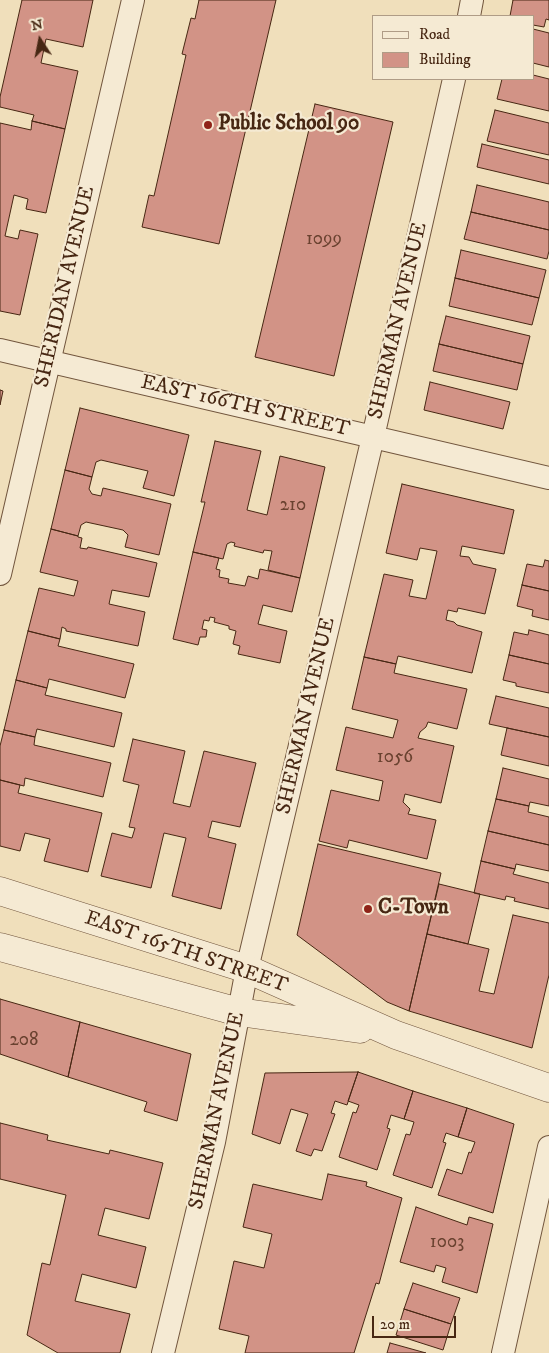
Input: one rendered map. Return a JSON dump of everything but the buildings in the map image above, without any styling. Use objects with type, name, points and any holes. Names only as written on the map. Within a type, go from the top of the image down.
[{"type":"street","name":"SHERIDAN AVENUE","points":[[0,574],[133,0]]},
{"type":"street","points":[[469,15],[472,0]]},
{"type":"street","name":"SHERMAN AVENUE","points":[[163,1353],[214,1142],[247,969],[373,437],[454,80]]},
{"type":"street","name":"EAST 166TH STREET","points":[[0,350],[549,478]]},
{"type":"street","name":"EAST 165TH STREET","points":[[0,891],[247,969],[396,1034],[549,1088]]},
{"type":"street","name":"EAST 165TH STREET","points":[[0,947],[240,1012],[396,1034]]},
{"type":"street","points":[[503,1353],[549,1147]]},
{"type":"place","name":"Public School 90","points":[[208,125]]},
{"type":"place","name":"C-Town","points":[[368,909]]}]
